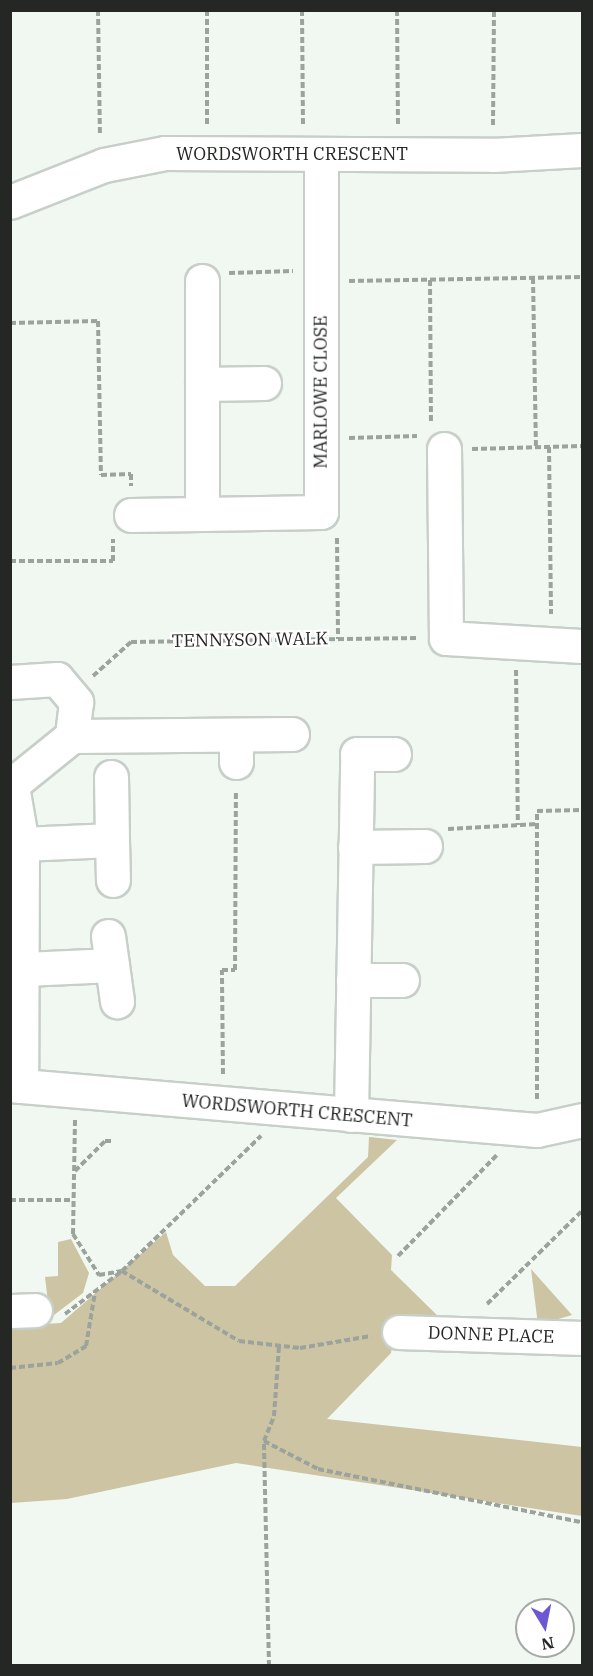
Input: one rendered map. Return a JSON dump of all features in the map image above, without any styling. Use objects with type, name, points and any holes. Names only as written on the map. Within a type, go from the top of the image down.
[{"type":"street","name":"WORDSWORTH CRESCENT","points":[[10,202],[24,192],[104,165],[165,153],[493,155],[582,150]]},
{"type":"street","name":"MARLOWE CLOSE","points":[[312,155],[321,276],[321,512]]},
{"type":"street","points":[[202,281],[202,514]]},
{"type":"street","points":[[202,384],[264,383]]},
{"type":"street","points":[[444,450],[446,638],[567,646]]},
{"type":"street","points":[[122,521],[202,514],[321,512]]},
{"type":"street","points":[[10,682],[57,679],[73,694],[72,736]]},
{"type":"street","points":[[16,1086],[25,969],[22,843],[11,786],[72,736],[236,748],[292,734]]},
{"type":"street","points":[[351,1115],[357,754],[394,754]]},
{"type":"street","points":[[111,777],[113,880]]},
{"type":"street","points":[[22,843],[112,840]]},
{"type":"street","points":[[355,847],[425,846]]},
{"type":"street","points":[[25,969],[110,950],[117,1001]]},
{"type":"street","points":[[353,981],[402,980]]},
{"type":"street","name":"WORDSWORTH CRESCENT","points":[[16,1086],[76,1094],[537,1130],[582,1120]]},
{"type":"street","name":"DONNE PLACE","points":[[399,1332],[459,1332],[582,1338]]},
{"type":"path","points":[[98,10],[104,165]]},
{"type":"path","points":[[207,10],[207,153]]},
{"type":"path","points":[[302,10],[312,155]]},
{"type":"path","points":[[397,10],[398,154]]},
{"type":"path","points":[[493,155],[495,10]]},
{"type":"path","points":[[202,281],[202,273],[430,280],[582,277]]},
{"type":"path","points":[[533,278],[536,448]]},
{"type":"path","points":[[322,438],[431,436],[430,280]]},
{"type":"path","points":[[10,322],[98,321],[101,475],[131,474],[113,561],[10,561]]},
{"type":"path","points":[[444,450],[582,446]]},
{"type":"path","points":[[549,447],[567,646]]},
{"type":"path","points":[[321,512],[337,511],[338,639]]},
{"type":"path","name":"TENNYSON WALK","points":[[73,694],[131,642],[446,638]]},
{"type":"path","points":[[515,642],[518,825]]},
{"type":"path","points":[[223,1105],[222,970],[235,970],[236,748]]},
{"type":"path","points":[[537,1130],[537,811],[582,810]]},
{"type":"path","points":[[425,846],[424,830],[537,824]]},
{"type":"path","points":[[76,1094],[74,1171],[70,1200],[73,1234],[99,1275],[122,1271],[239,1341],[300,1348],[399,1332]]},
{"type":"path","points":[[23,1311],[41,1323],[58,1320],[95,1292],[122,1271],[288,1110]]},
{"type":"path","points":[[398,1256],[497,1158],[496,1127]]},
{"type":"path","points":[[74,1171],[105,1141],[113,1141]]},
{"type":"path","points":[[10,1200],[70,1200]]},
{"type":"path","points":[[459,1332],[582,1211]]},
{"type":"path","points":[[10,1368],[58,1362],[86,1346],[95,1292]]},
{"type":"path","points":[[269,1665],[264,1441],[274,1416],[279,1346]]},
{"type":"path","points":[[264,1441],[318,1469],[582,1522]]},
{"type":"shaded area","points":[[369,1137],[397,1140],[336,1198],[392,1255],[391,1270],[444,1322],[397,1320],[391,1353],[327,1419],[582,1447],[582,1516],[236,1463],[67,1499],[11,1503],[10,1326],[61,1323],[166,1232],[173,1255],[205,1286],[235,1286],[368,1157]]},
{"type":"shaded area","points":[[71,1239],[89,1273],[83,1293],[50,1318],[45,1277],[58,1276],[58,1242]]},
{"type":"shaded area","points":[[531,1269],[572,1315],[538,1325]]}]
